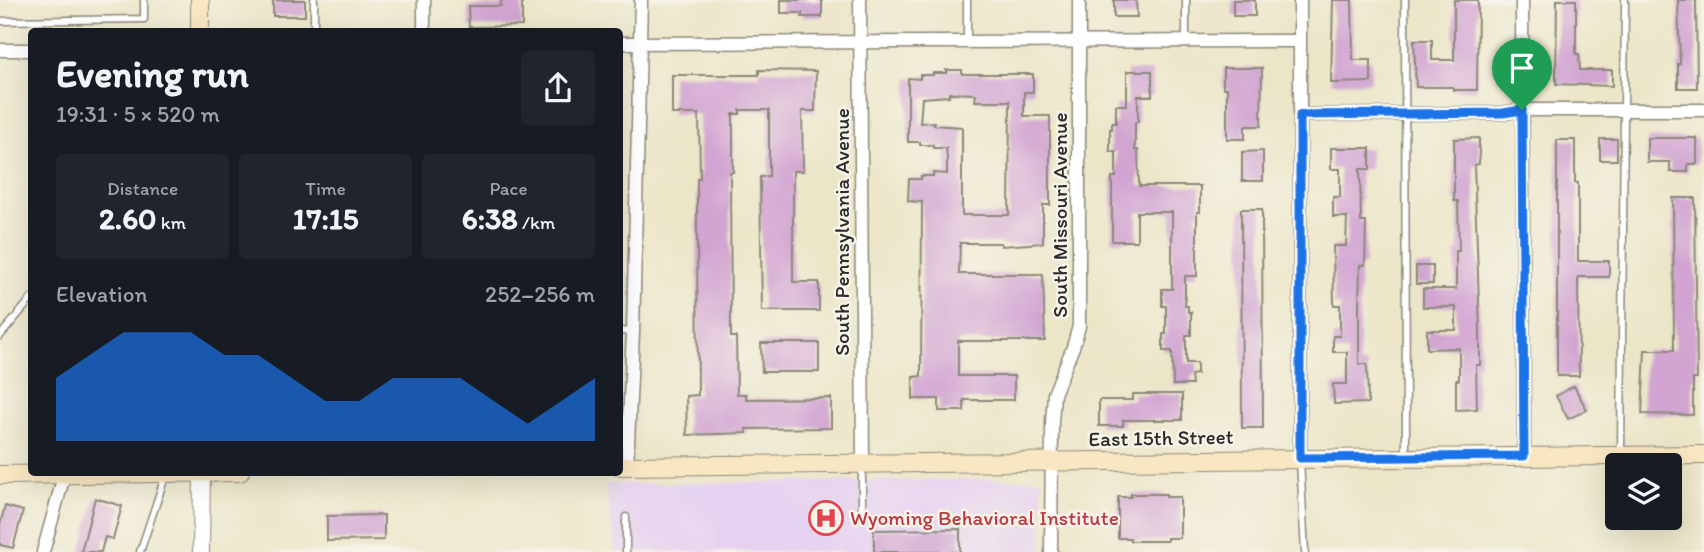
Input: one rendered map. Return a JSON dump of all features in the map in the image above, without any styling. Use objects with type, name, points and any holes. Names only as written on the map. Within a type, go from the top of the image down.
[{"type":"main road","points":[[200,0],[200,28]]},
{"type":"main road","name":"East 15th Street","points":[[1682,455],[1704,455]]},
{"type":"main road","name":"East 15th Street","points":[[623,466],[1605,456]]},
{"type":"main road","points":[[0,475],[28,474]]},
{"type":"street","points":[[424,0],[424,28]]},
{"type":"street","points":[[623,466],[633,332],[641,0]]},
{"type":"street","name":"South Pennsylvania Avenue","points":[[860,0],[863,464]]},
{"type":"street","name":"South Missouri Avenue","points":[[1051,552],[1054,394],[1079,326],[1079,0]]},
{"type":"street","points":[[1300,0],[1300,458]]},
{"type":"street","points":[[1522,0],[1524,456]]},
{"type":"street","points":[[623,43],[1300,41]]},
{"type":"street","points":[[0,50],[28,50]]},
{"type":"street","points":[[1300,115],[1503,113],[1522,110],[1704,110]]},
{"type":"street","points":[[43,552],[64,476]]},
{"type":"street","points":[[201,552],[202,476]]},
{"type":"lane","points":[[0,21],[144,19],[145,0]]},
{"type":"lane","points":[[314,0],[314,28]]},
{"type":"lane","points":[[967,0],[967,43]]},
{"type":"lane","points":[[1186,0],[1186,41]]},
{"type":"lane","points":[[1405,0],[1406,457]]},
{"type":"lane","points":[[1621,453],[1625,0]]},
{"type":"lane","points":[[0,336],[28,303]]},
{"type":"lane","points":[[623,331],[633,332]]},
{"type":"lane","points":[[1300,458],[1305,552]]},
{"type":"lane","points":[[862,514],[863,464]]},
{"type":"lane","points":[[140,552],[165,476]]},
{"type":"lane","points":[[626,517],[626,552]]},
{"type":"shaded area","name":"Wyoming Behavioral Institute","points":[[1042,479],[1043,552],[616,552],[605,484]]},
{"type":"building","points":[[273,0],[305,0],[305,16],[273,16]]},
{"type":"building","points":[[501,0],[522,0],[522,26],[469,27],[468,6],[501,6]]},
{"type":"building","points":[[781,0],[822,0],[822,17],[781,13]]},
{"type":"building","points":[[1114,0],[1136,0],[1137,17],[1114,17]]},
{"type":"building","points":[[1233,0],[1255,0],[1255,16],[1233,16]]},
{"type":"building","points":[[1333,0],[1352,0],[1353,60],[1371,60],[1371,82],[1331,83]]},
{"type":"building","points":[[1454,0],[1478,0],[1477,90],[1416,87],[1414,40],[1432,40],[1432,60],[1454,60]]},
{"type":"building","points":[[1557,0],[1576,0],[1576,54],[1579,54],[1580,70],[1612,70],[1612,86],[1556,84]]},
{"type":"building","points":[[1678,0],[1696,0],[1697,88],[1678,88]]},
{"type":"building","points":[[1223,68],[1262,68],[1261,126],[1245,126],[1245,139],[1227,139],[1227,88],[1223,88]]},
{"type":"building","points":[[759,70],[816,71],[815,111],[802,111],[803,171],[793,171],[793,282],[819,282],[819,311],[762,311],[760,177],[769,176],[769,110],[740,110],[740,114],[733,114],[733,172],[730,172],[731,337],[736,337],[737,394],[746,394],[746,399],[831,398],[831,428],[746,429],[747,433],[687,435],[686,396],[698,395],[699,114],[672,114],[672,75],[759,75]]},
{"type":"building","points":[[946,70],[962,70],[962,74],[1033,74],[1033,92],[1024,92],[1024,116],[1050,116],[1050,205],[1043,205],[1043,243],[1001,246],[1001,243],[960,243],[959,274],[1043,274],[1045,341],[958,341],[958,376],[1014,376],[1014,400],[964,400],[964,411],[939,411],[939,399],[913,399],[913,377],[921,376],[922,202],[908,201],[909,179],[933,176],[933,173],[947,174],[947,159],[946,148],[908,142],[908,78],[920,79],[920,75],[946,73]],"holes":[[[949,93],[976,94],[975,101],[1010,101],[1009,215],[962,215],[962,127],[934,125],[934,122],[920,123],[922,98],[949,96]]]},
{"type":"building","points":[[1127,71],[1152,71],[1152,96],[1138,96],[1138,122],[1135,122],[1139,186],[1200,186],[1200,212],[1197,212],[1197,276],[1185,276],[1185,306],[1188,306],[1188,312],[1191,312],[1191,335],[1186,335],[1186,363],[1197,363],[1197,374],[1191,375],[1192,385],[1173,385],[1172,351],[1163,351],[1166,306],[1162,306],[1162,289],[1172,289],[1172,212],[1137,212],[1137,241],[1112,241],[1112,177],[1116,177],[1116,152],[1110,152],[1110,129],[1112,123],[1116,123],[1116,105],[1127,105]]},
{"type":"building","points":[[1479,138],[1479,164],[1474,165],[1480,330],[1480,365],[1476,365],[1477,409],[1456,410],[1459,348],[1427,349],[1427,330],[1456,330],[1456,307],[1423,307],[1423,289],[1456,289],[1456,251],[1459,251],[1458,201],[1454,201],[1454,139]]},
{"type":"building","points":[[1647,138],[1697,138],[1697,164],[1688,164],[1688,172],[1670,172],[1670,162],[1647,162]]},
{"type":"building","points":[[1600,139],[1617,139],[1617,160],[1600,160]]},
{"type":"building","points":[[1557,140],[1575,140],[1578,261],[1609,261],[1609,277],[1578,277],[1579,376],[1557,376]]},
{"type":"building","points":[[1331,148],[1370,148],[1370,169],[1360,169],[1361,222],[1366,222],[1365,265],[1360,265],[1359,364],[1367,364],[1368,403],[1334,404],[1333,384],[1347,384],[1347,352],[1333,352],[1333,336],[1340,336],[1340,305],[1334,305],[1333,246],[1346,246],[1347,217],[1333,217],[1333,197],[1340,197],[1340,169],[1331,169]]},
{"type":"building","points":[[1263,151],[1263,181],[1242,181],[1242,152]]},
{"type":"building","points":[[1673,198],[1695,198],[1697,379],[1693,379],[1693,415],[1642,414],[1645,350],[1674,350]]},
{"type":"building","points":[[1241,209],[1262,209],[1263,428],[1242,428]]},
{"type":"building","points":[[1416,266],[1433,266],[1433,284],[1416,284]]},
{"type":"building","points":[[761,343],[819,343],[819,372],[762,372]]},
{"type":"building","points":[[1574,386],[1587,410],[1568,419],[1556,396]]},
{"type":"building","points":[[1133,394],[1182,394],[1182,420],[1123,420],[1123,426],[1099,426],[1099,400],[1133,400]]},
{"type":"building","points":[[1131,494],[1166,494],[1166,497],[1180,497],[1180,538],[1167,538],[1167,541],[1130,541],[1130,538],[1118,538],[1118,497],[1131,497]]},
{"type":"building","points":[[95,498],[122,506],[113,539],[105,537],[101,552],[81,552]]},
{"type":"building","points":[[5,506],[23,511],[13,548],[0,545],[0,525]]},
{"type":"building","points":[[384,515],[384,540],[327,541],[327,516]]},
{"type":"building","points":[[960,529],[960,552],[874,552],[874,530]]},
{"type":"place","name":"Wyoming Behavioral Institute","points":[[826,518]]},
{"type":"route","points":[[1522,110],[1524,456],[1300,458],[1300,115],[1503,113],[1522,110]]}]
